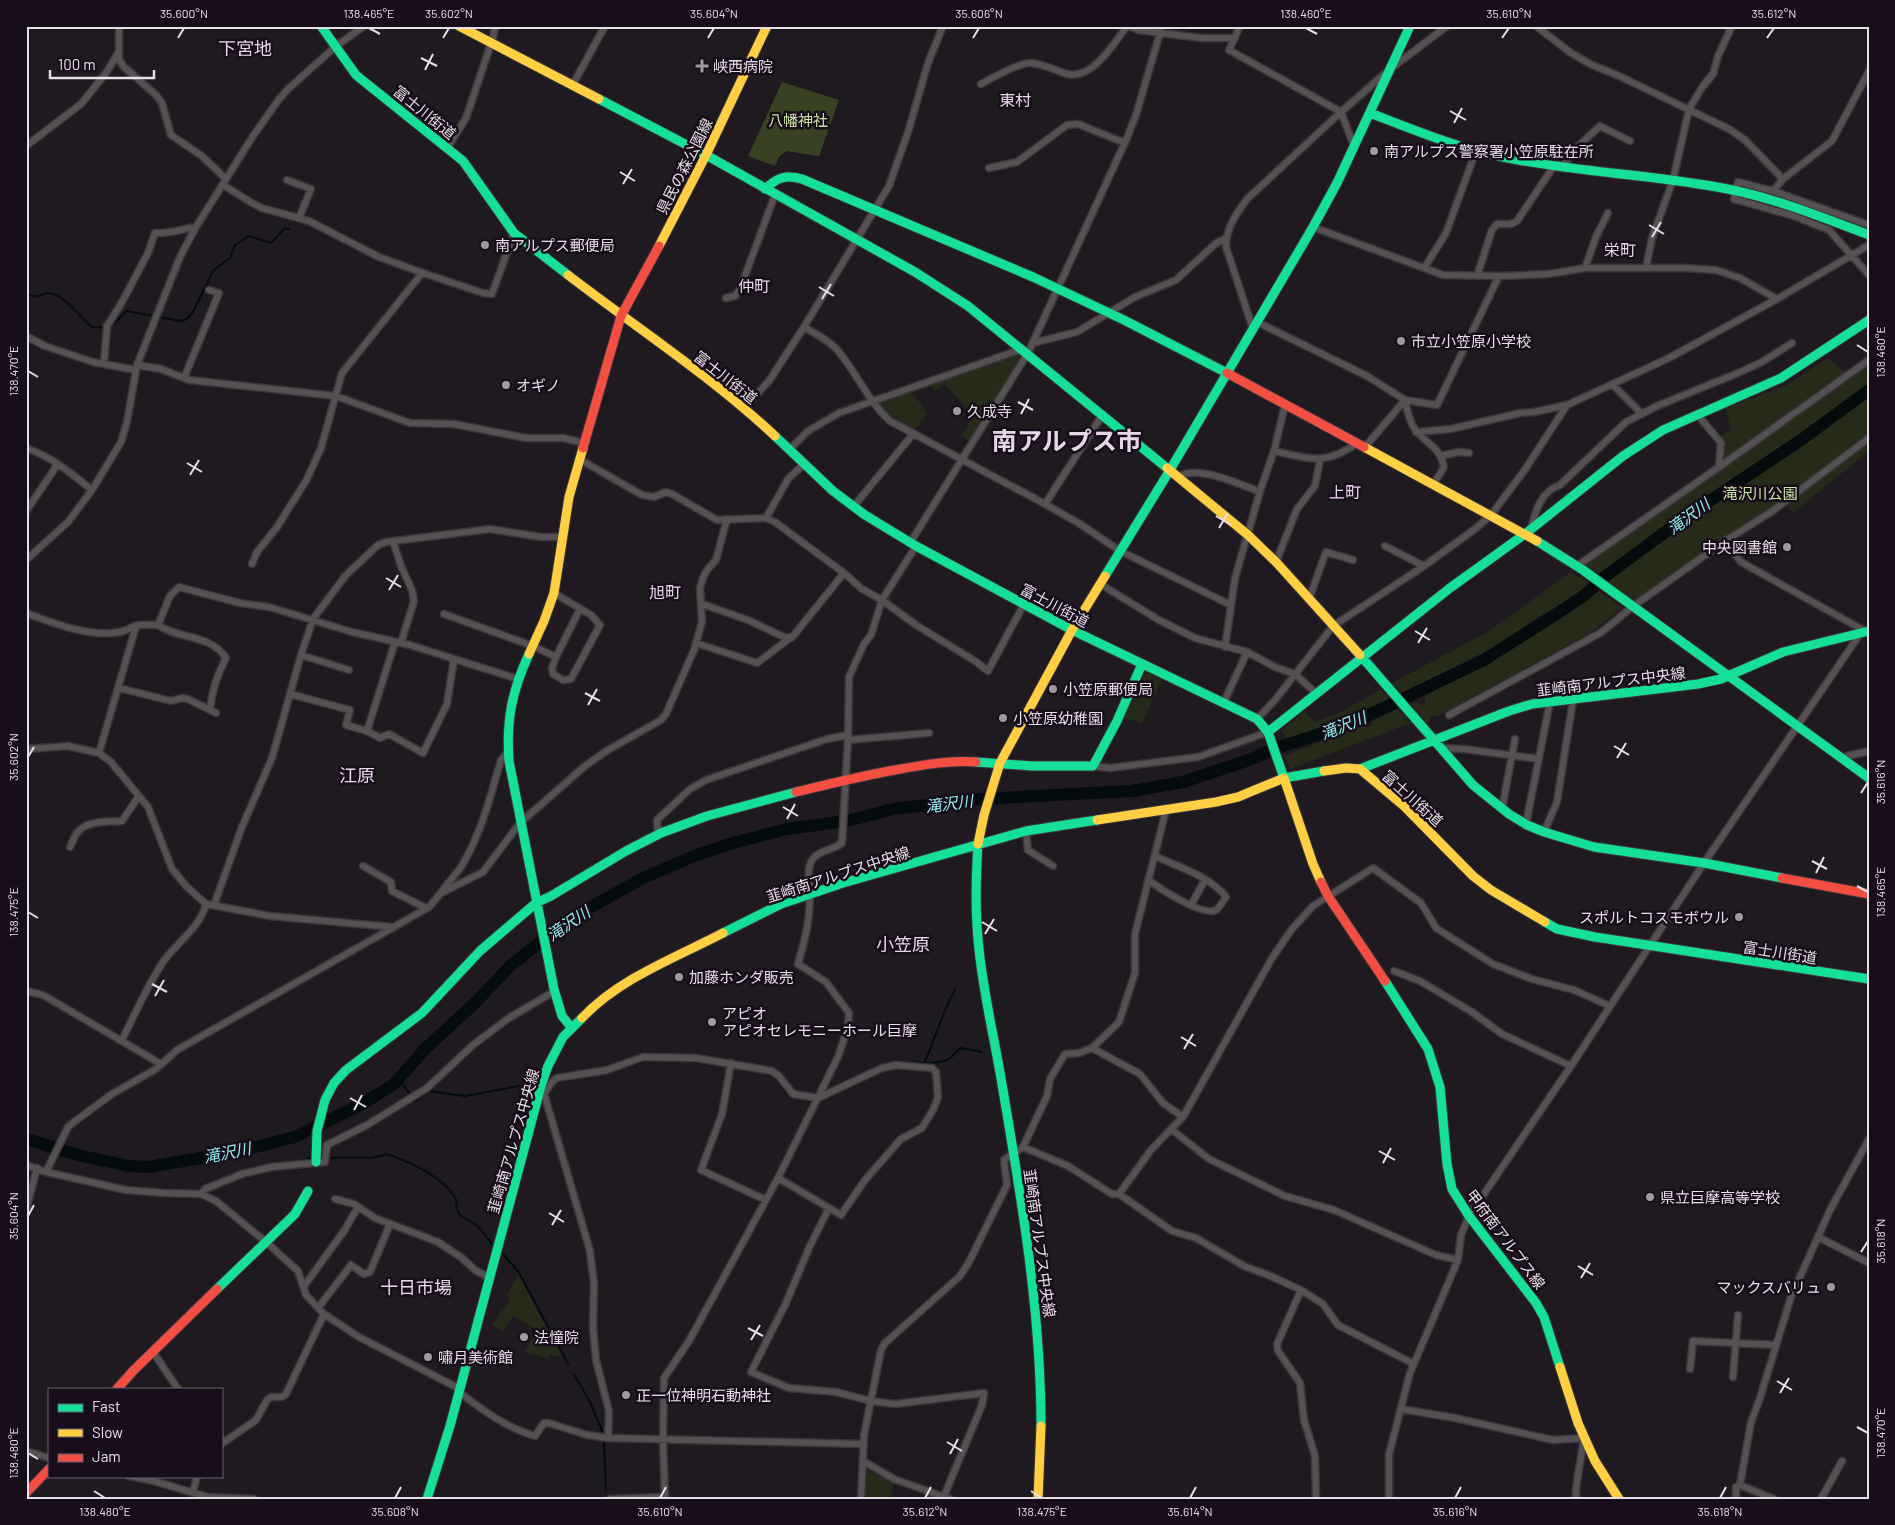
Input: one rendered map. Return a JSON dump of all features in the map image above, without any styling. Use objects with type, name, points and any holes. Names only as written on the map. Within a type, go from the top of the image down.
[{"type":"street","points":[[119,26],[118,53],[122,66],[156,95],[162,104],[171,135],[202,156],[225,182],[262,208],[312,222],[379,257],[483,293],[492,294],[514,233]]},
{"type":"street","name":"富士川街道","points":[[321,26],[356,74],[448,147],[462,161],[514,233],[621,316],[710,380],[790,449],[833,491],[913,544],[1072,630],[1258,718],[1269,736],[1283,775],[1346,768],[1360,769],[1404,806],[1473,876],[1491,890],[1557,929],[1869,979]]},
{"type":"street","points":[[26,560],[68,522],[92,490],[125,432],[137,368],[180,258],[196,227],[280,98],[335,47],[364,26]]},
{"type":"street","points":[[459,26],[706,155],[945,291],[968,306],[1104,414],[1248,535],[1276,562],[1387,684],[1473,785],[1502,809],[1526,824],[1544,832],[1594,847],[1704,863],[1869,894]]},
{"type":"street","points":[[448,147],[466,118],[493,38],[495,26]]},
{"type":"street","points":[[572,86],[605,26]]},
{"type":"street","name":"県民の森公園線","points":[[571,1027],[562,1016],[555,990],[520,822],[508,752],[510,706],[518,679],[542,627],[554,593],[569,497],[621,316],[646,273],[706,155],[767,26]]},
{"type":"street","points":[[744,408],[769,380],[804,327],[889,186],[910,129],[928,63],[943,26]]},
{"type":"street","points":[[982,84],[1003,72],[1030,63],[1070,75],[1084,72],[1103,59],[1128,26],[1138,30],[1161,30],[1201,38],[1235,38]]},
{"type":"street","points":[[1240,26],[1229,50],[1341,112],[1354,146]]},
{"type":"street","points":[[978,844],[981,827],[999,767],[1072,630],[1228,373],[1313,226],[1354,146],[1410,26]]},
{"type":"street","points":[[1447,26],[1389,70],[1247,199],[1229,227],[1226,247],[1255,326],[1367,376],[1405,400],[1437,405],[1499,276]]},
{"type":"street","points":[[1536,26],[1571,54],[1592,66],[1617,75],[1729,129],[1745,140],[1783,180]]},
{"type":"street","points":[[1646,268],[1652,238],[1672,180],[1690,109],[1703,86],[1713,74],[1718,56],[1732,26]]},
{"type":"street","points":[[610,1499],[665,1498],[663,1439],[664,1378],[689,1341],[778,1178],[838,1057],[848,1027],[849,1014],[826,982],[798,964],[808,923],[809,878],[812,859],[818,854],[836,848],[842,843],[844,833],[849,677],[864,644],[871,635],[882,600],[1025,351],[1033,344],[1125,143],[1136,115],[1161,30]]},
{"type":"street","points":[[26,146],[81,104],[106,73],[118,53]]},
{"type":"street","points":[[1773,191],[1783,180],[1832,141],[1869,71]]},
{"type":"street","points":[[1370,113],[1441,141],[1476,151],[1521,162],[1672,180],[1736,191],[1791,205],[1869,235]]},
{"type":"street","points":[[990,168],[1017,162],[1067,125],[1078,124],[1125,143]]},
{"type":"street","points":[[1477,276],[1492,230],[1497,224],[1511,224],[1517,221],[1558,166],[1600,126],[1630,141]]},
{"type":"street","points":[[1424,267],[1446,233],[1476,151]]},
{"type":"street","points":[[765,189],[775,179],[788,175],[876,210],[1058,289],[1228,373],[1433,485],[1490,515],[1528,532],[1869,778]]},
{"type":"street","points":[[287,180],[311,189],[299,218]]},
{"type":"street","points":[[1869,225],[1773,191],[1738,182],[1734,200],[1794,216],[1829,230],[1869,275]]},
{"type":"street","points":[[726,298],[735,296],[740,289],[775,195]]},
{"type":"street","points":[[1585,268],[1596,237],[1608,213]]},
{"type":"street","points":[[1313,226],[1443,275],[1499,276],[1548,274],[1585,268],[1716,270],[1740,278],[1777,299]]},
{"type":"street","points":[[104,364],[107,329],[148,253],[155,234],[174,233],[186,228],[196,227]]},
{"type":"street","points":[[1033,344],[1078,332],[1135,297],[1176,280],[1215,244],[1226,238]]},
{"type":"street","points":[[1416,432],[1451,428],[1567,404],[1669,358],[1777,299],[1869,245]]},
{"type":"street","points":[[252,564],[258,552],[293,504],[306,481],[321,448],[342,372],[422,273]]},
{"type":"street","points":[[184,378],[219,293],[208,290]]},
{"type":"street","points":[[316,1162],[317,1131],[325,1100],[346,1070],[422,1013],[480,951],[551,896],[626,851],[658,834],[707,816],[846,779],[926,764],[965,761],[999,767],[1093,766],[1110,768],[1198,757],[1269,736],[1316,693],[1450,588],[1528,532],[1623,456],[1663,430],[1781,378],[1869,320]]},
{"type":"street","points":[[804,327],[838,350],[875,401],[880,412],[890,421],[1045,504],[1080,524],[1120,551],[1231,605]]},
{"type":"street","points":[[26,336],[45,346],[93,362],[161,369],[189,380],[336,396],[410,423],[454,424],[526,438],[563,438],[584,443]]},
{"type":"street","points":[[1528,532],[1541,500],[1552,488],[1560,485],[1626,422],[1700,387],[1762,362],[1792,343]]},
{"type":"street","points":[[790,449],[808,431],[839,413],[1025,351]]},
{"type":"street","points":[[1580,568],[1869,360]]},
{"type":"street","points":[[1612,385],[1642,414]]},
{"type":"street","points":[[1405,400],[1408,414],[1416,432],[1441,456],[1444,467],[1433,485]]},
{"type":"street","points":[[1274,451],[1320,460],[1343,454],[1361,445],[1405,400]]},
{"type":"street","points":[[1258,718],[1275,700],[1333,626],[1475,530],[1490,515],[1524,471],[1567,404]]},
{"type":"street","points":[[1225,647],[1235,578],[1274,451],[1285,405]]},
{"type":"street","points":[[1045,504],[1104,414]]},
{"type":"street","points":[[1697,414],[1721,443],[1719,467]]},
{"type":"street","points":[[854,506],[913,434]]},
{"type":"street","points":[[1449,715],[1602,632],[1632,607],[1725,540],[1771,512],[1869,438]]},
{"type":"street","points":[[26,448],[40,453],[58,464],[92,490]]},
{"type":"street","points":[[1441,456],[1469,453]]},
{"type":"street","points":[[579,459],[642,496],[654,497],[666,492],[717,520],[766,518],[775,522],[844,573],[862,589],[882,600],[916,625],[988,671],[1024,604]]},
{"type":"street","points":[[1276,562],[1297,509],[1315,486],[1320,460]]},
{"type":"street","points":[[26,511],[58,464]]},
{"type":"street","points":[[766,518],[788,479],[804,464]]},
{"type":"street","points":[[1178,477],[1190,472],[1224,478],[1260,492]]},
{"type":"street","points":[[441,893],[483,872],[520,822],[585,766],[608,750],[661,720],[666,714],[696,643],[702,622],[700,588],[707,570],[716,560],[727,519]]},
{"type":"street","points":[[214,905],[242,826],[265,778],[313,619],[346,575],[378,545],[393,542],[490,529],[541,537],[563,537]]},
{"type":"street","points":[[1390,1499],[1389,1454],[1410,1373],[1458,1260],[1461,1236],[1469,1216],[1571,1066],[1704,863],[1865,632],[1741,562],[1725,540]]},
{"type":"street","points":[[367,731],[414,601],[412,590],[393,542]]},
{"type":"street","points":[[1385,546],[1424,566]]},
{"type":"street","points":[[1309,599],[1326,552],[1353,560]]},
{"type":"street","points":[[696,643],[757,663],[791,638],[844,573]]},
{"type":"street","points":[[1100,584],[1160,620],[1195,638],[1247,652],[1276,667],[1295,674],[1316,693]]},
{"type":"street","points":[[158,625],[170,596],[179,587],[313,619],[352,632],[398,643],[518,679]]},
{"type":"street","points":[[554,593],[591,615],[600,625],[571,679],[563,680],[553,674],[552,668],[580,609]]},
{"type":"street","points":[[702,604],[748,620],[784,637],[791,638]]},
{"type":"street","points":[[26,612],[49,622],[93,632],[121,632],[136,626],[158,625],[164,629],[194,637],[219,648],[226,658],[216,678],[210,709]]},
{"type":"street","points":[[444,614],[533,646],[556,657]]},
{"type":"street","points":[[99,753],[136,626]]},
{"type":"street","name":"韮崎南アルプス中央線","points":[[1360,769],[1532,704],[1698,684],[1721,679],[1782,652],[1865,632]]},
{"type":"street","points":[[1224,702],[1247,652]]},
{"type":"street","points":[[301,655],[349,670]]},
{"type":"street","points":[[290,694],[350,710],[346,725],[367,731],[380,738],[389,734],[423,753],[447,704],[454,659]]},
{"type":"street","points":[[1093,766],[1117,721],[1142,664]]},
{"type":"street","points":[[119,688],[171,701],[182,698],[188,699],[216,713]]},
{"type":"street","points":[[1544,832],[1557,802],[1573,700]]},
{"type":"street","points":[[1526,824],[1550,702]]},
{"type":"street","points":[[658,834],[657,820],[690,789],[706,780],[827,739],[929,733]]},
{"type":"street","points":[[1502,809],[1515,739]]},
{"type":"street","points":[[26,749],[60,745],[99,753],[111,762],[140,796],[153,816],[172,869],[187,887],[206,904],[270,916],[394,928]]},
{"type":"street","points":[[1440,748],[1464,749],[1539,759]]},
{"type":"street","points":[[1839,758],[1869,751]]},
{"type":"street","points":[[47,1170],[65,1132],[74,1122],[112,1094],[161,1064],[177,1050],[394,928],[426,908],[441,893],[445,885],[454,878],[463,865],[483,823],[501,760],[508,752]]},
{"type":"street","name":"韮崎南アルプス中央線","points":[[427,1499],[459,1391],[543,1090],[548,1066],[571,1027],[594,1005],[617,986],[760,914],[810,894],[1026,830],[1166,810],[1238,797],[1283,775]]},
{"type":"street","name":"甲府南アルプス線","points":[[1283,775],[1313,864],[1328,896],[1410,1018],[1428,1050],[1440,1087],[1452,1189],[1469,1216],[1536,1303],[1544,1317],[1584,1438],[1595,1462],[1619,1499]]},
{"type":"street","points":[[70,847],[77,833],[83,827],[90,824],[122,821],[140,796]]},
{"type":"street","points":[[861,1499],[864,1444],[881,1350],[884,1343],[960,1276],[969,1262],[1007,1185],[1004,1160],[1022,1147],[1047,1096],[1050,1079],[1065,1054],[1079,1053],[1092,1048],[1119,1022],[1135,973],[1135,934],[1166,810]]},
{"type":"street","points":[[1026,830],[1028,850],[1053,866]]},
{"type":"street","name":"韮崎南アルプス中央線","points":[[978,844],[976,879],[979,950],[1031,1266],[1041,1359],[1042,1412],[1038,1499]]},
{"type":"street","points":[[1148,880],[1175,899],[1210,911],[1217,909],[1226,897],[1205,880],[1155,856]]},
{"type":"street","points":[[363,866],[391,882],[392,891],[426,908]]},
{"type":"street","points":[[1118,1194],[1151,1150],[1183,1117],[1272,958],[1292,929],[1314,906],[1374,868],[1421,903],[1436,928],[1493,964],[1532,979],[1574,990],[1610,1006]]},
{"type":"street","points":[[1191,905],[1205,880]]},
{"type":"street","points":[[122,1040],[164,961],[204,915],[206,904]]},
{"type":"street","points":[[1394,971],[1420,981],[1472,1012],[1502,1034],[1571,1066]]},
{"type":"street","points":[[201,1194],[205,1189],[242,1174],[271,1167],[325,1162],[327,1145],[367,1125],[427,1088],[473,1045],[510,1018],[555,990]]},
{"type":"street","points":[[26,991],[43,995],[161,1064]]},
{"type":"street","points":[[1092,1048],[1140,1074],[1163,1102],[1183,1117]]},
{"type":"street","points":[[608,1438],[609,1411],[596,1360],[594,1284],[590,1251],[543,1090],[557,1078],[607,1070],[643,1057],[681,1057],[730,1063],[772,1071],[793,1094],[818,1098],[882,1068],[896,1065],[932,1068],[936,1072],[938,1097],[933,1110],[922,1128],[901,1139],[865,1180],[841,1215],[778,1178]]},
{"type":"street","points":[[730,1063],[722,1114],[701,1170],[766,1200]]},
{"type":"street","points":[[1171,1129],[1209,1159],[1276,1192],[1334,1210],[1436,1255],[1458,1260]]},
{"type":"street","points":[[1736,1499],[1736,1487],[1740,1485],[1751,1422],[1791,1297],[1830,1210],[1869,1139]]},
{"type":"street","points":[[1022,1147],[1068,1166],[1112,1194],[1118,1194],[1172,1230],[1196,1238],[1244,1266],[1301,1290],[1323,1304],[1338,1325],[1414,1364]]},
{"type":"street","points":[[26,1165],[126,1190],[201,1194],[216,1201],[298,1271],[306,1294],[324,1314],[359,1337],[459,1391],[478,1408],[520,1432],[535,1436],[544,1423],[549,1423],[587,1435],[608,1438],[864,1444]]},
{"type":"street","points":[[26,1210],[37,1168]]},
{"type":"street","points":[[118,1388],[295,1214],[308,1191]]},
{"type":"street","points":[[335,1199],[358,1207],[375,1218],[438,1242],[458,1255],[474,1270],[490,1278]]},
{"type":"street","points":[[304,1286],[344,1231],[358,1207]]},
{"type":"street","points":[[829,1208],[809,1248],[786,1303],[751,1372],[789,1388],[836,1392],[871,1401],[895,1404],[984,1393],[947,1497],[894,1479],[863,1461]]},
{"type":"street","points":[[318,1308],[351,1266],[364,1274],[370,1272],[390,1224]]},
{"type":"street","points":[[1818,1237],[1869,1263]]},
{"type":"street","points":[[1301,1290],[1277,1344],[1278,1351],[1300,1383],[1304,1420],[1316,1456],[1316,1499]]},
{"type":"street","points":[[222,1441],[256,1420],[267,1400],[271,1397],[282,1397],[286,1394],[324,1314]]},
{"type":"street","points":[[1733,1377],[1738,1315]]},
{"type":"street","points":[[1690,1369],[1693,1341],[1776,1345]]},
{"type":"street","points":[[153,1352],[177,1388]]},
{"type":"street","points":[[1401,1410],[1455,1418],[1553,1440],[1584,1438],[1576,1499]]},
{"type":"street","points":[[26,1452],[48,1458]]},
{"type":"street","points":[[1821,1499],[1842,1461]]},
{"type":"street","points":[[26,1493],[48,1470]]},
{"type":"street","points":[[139,1478],[208,1497],[254,1499]]},
{"type":"street","points":[[193,1493],[197,1478]]},
{"type":"street","points":[[1740,1485],[1774,1499]]},
{"type":"green space","name":"八幡神社","points":[[782,82],[839,100],[819,156],[786,151],[779,157],[775,166],[748,156]]},
{"type":"green space","points":[[1017,352],[1023,357],[970,442],[960,435],[969,427],[967,425],[975,416],[944,384],[935,391],[930,384]]},
{"type":"green space","name":"滝沢川公園","points":[[1828,358],[1849,376],[1869,360],[1869,386],[1723,490],[1720,487],[1715,494],[1601,575],[1583,565],[1721,468],[1719,437],[1731,430],[1726,408],[1785,386]]},
{"type":"green space","points":[[909,390],[922,405],[927,415],[913,432],[889,416],[878,402]]},
{"type":"green space","name":"滝沢川公園","points":[[1869,390],[1869,438],[1773,510],[1632,607],[1598,581],[1794,444]]},
{"type":"green space","name":"滝沢川公園","points":[[1869,440],[1869,451],[1793,513],[1785,503]]},
{"type":"green space","points":[[1571,572],[1590,584],[1490,649],[1403,695],[1392,683],[1489,631]]},
{"type":"green space","points":[[1599,591],[1622,607],[1593,631],[1437,716],[1430,716],[1430,721],[1426,724],[1411,703],[1415,702],[1425,706],[1427,695],[1508,650]]},
{"type":"green space","points":[[1140,670],[1162,680],[1142,723],[1120,717],[1125,705],[1130,707],[1142,678],[1138,676]]},
{"type":"green space","points":[[1381,689],[1391,701],[1345,723],[1289,741],[1281,731],[1304,711],[1315,722],[1339,713]]},
{"type":"green space","points":[[1398,709],[1411,723],[1290,769],[1285,756],[1320,742],[1325,736],[1337,734],[1353,727],[1370,726],[1373,721]]},
{"type":"green space","points":[[518,1274],[562,1356],[550,1355],[549,1359],[524,1352],[537,1330],[513,1316],[504,1331],[491,1325],[508,1303],[510,1297],[507,1296]]},
{"type":"green space","points":[[867,1471],[894,1482],[890,1499],[863,1499]]},
{"type":"waterway","points":[[110,327],[127,311],[181,321],[187,319],[193,312],[213,271],[230,258],[235,245],[249,236],[271,243],[285,228],[289,229]]},
{"type":"waterway","points":[[26,294],[38,297],[48,293],[55,294],[92,327],[105,327]]},
{"type":"waterway","name":"滝沢川","points":[[26,1139],[82,1156],[129,1166],[148,1167],[236,1152],[295,1137],[366,1102],[394,1084],[425,1049],[476,1002],[511,965],[571,918],[643,878],[694,856],[786,829],[847,821],[893,809],[979,799],[1132,791],[1183,782],[1350,724],[1484,660],[1558,613],[1585,595],[1603,578],[1687,516],[1801,440],[1869,390]]},
{"type":"waterway","points":[[925,1062],[955,989]]},
{"type":"waterway","points":[[881,1066],[897,1062],[941,1062],[949,1059],[961,1048],[982,1052]]},
{"type":"waterway","points":[[609,1072],[644,1061],[657,1060]]},
{"type":"waterway","points":[[687,1061],[724,1066]]},
{"type":"waterway","points":[[557,1082],[594,1075]]},
{"type":"waterway","points":[[399,1079],[409,1093]]},
{"type":"waterway","points":[[778,1080],[784,1090],[791,1096]]},
{"type":"waterway","points":[[428,1091],[465,1096],[536,1083]]},
{"type":"waterway","points":[[415,1101],[424,1094]]},
{"type":"waterway","points":[[796,1097],[810,1101],[812,1099]]},
{"type":"waterway","points":[[328,1158],[365,1158],[387,1154],[415,1166],[433,1176],[449,1189],[455,1197],[460,1215],[473,1222],[494,1246]]},
{"type":"waterway","points":[[502,1253],[518,1271],[568,1364]]},
{"type":"waterway","points":[[574,1374],[590,1402],[603,1433]]},
{"type":"waterway","points":[[604,1443],[606,1490]]},
{"type":"traffic: fast","points":[[321,26],[356,75],[463,161],[514,233],[568,275]]},
{"type":"traffic: fast","points":[[1105,576],[1170,470],[1313,227],[1337,183],[1410,26]]},
{"type":"traffic: fast","points":[[599,99],[706,155],[915,272],[968,306],[1167,468]]},
{"type":"traffic: fast","points":[[1370,113],[1469,149],[1530,162],[1664,179],[1737,191],[1794,207],[1869,235]]},
{"type":"traffic: fast","points":[[765,189],[773,182],[782,178],[802,179],[1033,277],[1124,320],[1227,373]]},
{"type":"traffic: fast","points":[[1268,732],[1450,588],[1525,534],[1623,456],[1663,430],[1781,378],[1869,320]]},
{"type":"traffic: fast","points":[[775,436],[833,491],[865,515],[916,546],[1072,630],[1257,719],[1268,732],[1284,778],[1324,771]]},
{"type":"traffic: fast","points":[[1537,541],[1583,570],[1869,778]]},
{"type":"traffic: fast","points":[[1360,769],[1509,711],[1532,704],[1698,684],[1721,679],[1783,652],[1869,631]]},
{"type":"traffic: fast","points":[[529,654],[514,693],[508,732],[509,761],[554,989],[562,1016],[571,1027]]},
{"type":"traffic: fast","points":[[1360,655],[1473,785],[1509,814],[1527,825],[1594,847],[1704,863],[1782,878]]},
{"type":"traffic: fast","points":[[976,762],[1032,766],[1093,766],[1117,721],[1142,664]]},
{"type":"traffic: fast","points":[[316,1162],[317,1131],[325,1100],[334,1083],[346,1070],[422,1013],[480,951],[536,903],[661,833],[707,816],[796,792]]},
{"type":"traffic: fast","points":[[723,933],[781,904],[843,883],[1026,831],[1097,820]]},
{"type":"traffic: fast","points":[[978,844],[976,903],[980,957],[1029,1254],[1038,1340],[1041,1426]]},
{"type":"traffic: fast","points":[[1545,922],[1557,929],[1595,937],[1869,979]]},
{"type":"traffic: fast","points":[[1385,981],[1428,1049],[1440,1087],[1447,1164],[1452,1189],[1469,1216],[1536,1303],[1544,1317],[1560,1367]]},
{"type":"traffic: fast","points":[[427,1499],[450,1426],[541,1086],[548,1066],[563,1037],[582,1018]]},
{"type":"traffic: fast","points":[[217,1289],[295,1214],[308,1191]]},
{"type":"traffic: slow","points":[[459,26],[599,99]]},
{"type":"traffic: slow","points":[[659,246],[706,155],[767,26]]},
{"type":"traffic: slow","points":[[568,275],[700,373],[775,436]]},
{"type":"traffic: slow","points":[[1364,447],[1537,541]]},
{"type":"traffic: slow","points":[[529,654],[554,593],[569,497],[583,448]]},
{"type":"traffic: slow","points":[[1167,468],[1248,535],[1276,562],[1360,655]]},
{"type":"traffic: slow","points":[[978,844],[984,815],[1000,763],[1072,630],[1105,576]]},
{"type":"traffic: slow","points":[[1324,771],[1346,768],[1360,769],[1404,806],[1473,876],[1491,890],[1545,922]]},
{"type":"traffic: slow","points":[[1097,820],[1216,802],[1238,797],[1284,778],[1313,864],[1321,882]]},
{"type":"traffic: slow","points":[[582,1018],[613,991],[631,980],[723,933]]},
{"type":"traffic: slow","points":[[1560,1367],[1578,1423],[1595,1461],[1619,1499]]},
{"type":"traffic: slow","points":[[1038,1499],[1041,1426]]},
{"type":"traffic: jam","points":[[583,448],[621,316],[659,246]]},
{"type":"traffic: jam","points":[[1227,373],[1364,447]]},
{"type":"traffic: jam","points":[[796,792],[857,777],[915,766],[946,762],[976,762]]},
{"type":"traffic: jam","points":[[1782,878],[1869,894]]},
{"type":"traffic: jam","points":[[1321,882],[1328,896],[1385,981]]},
{"type":"traffic: jam","points":[[118,1388],[217,1289]]},
{"type":"traffic: jam","points":[[26,1493],[48,1470]]},
{"type":"place","name":"峡西病院","points":[[702,66]]},
{"type":"place","name":"南アルプス警察署小笠原駐在所","points":[[1374,151]]},
{"type":"place","name":"南アルプス郵便局","points":[[485,245]]},
{"type":"place","name":"市立小笠原小学校","points":[[1401,341]]},
{"type":"place","name":"オギノ","points":[[506,385]]},
{"type":"place","name":"久成寺","points":[[957,411]]},
{"type":"place","name":"中央図書館","points":[[1787,547]]},
{"type":"place","name":"小笠原郵便局","points":[[1053,689]]},
{"type":"place","name":"小笠原幼稚園","points":[[1003,718]]},
{"type":"place","name":"スポルトコスモボウル","points":[[1739,917]]},
{"type":"place","name":"加藤ホンダ販売","points":[[679,977]]},
{"type":"place","name":"アピオ アピオセレモニーホール巨摩","points":[[712,1022]]},
{"type":"place","name":"県立巨摩高等学校","points":[[1650,1197]]},
{"type":"place","name":"マックスバリュ","points":[[1831,1287]]},
{"type":"place","name":"法憧院","points":[[524,1337]]},
{"type":"place","name":"嘯月美術館","points":[[428,1357]]},
{"type":"place","name":"正一位神明石動神社","points":[[626,1395]]},
{"type":"district","name":"下宮地","points":[[245,48]]},
{"type":"district","name":"東村","points":[[1015,99]]},
{"type":"district","name":"栄町","points":[[1620,249]]},
{"type":"district","name":"仲町","points":[[754,285]]},
{"type":"district","name":"南アルプス市","points":[[1067,440]]},
{"type":"district","name":"上町","points":[[1345,491]]},
{"type":"district","name":"旭町","points":[[665,591]]},
{"type":"district","name":"江原","points":[[357,775]]},
{"type":"district","name":"小笠原","points":[[903,944]]},
{"type":"district","name":"十日市場","points":[[416,1287]]}]
